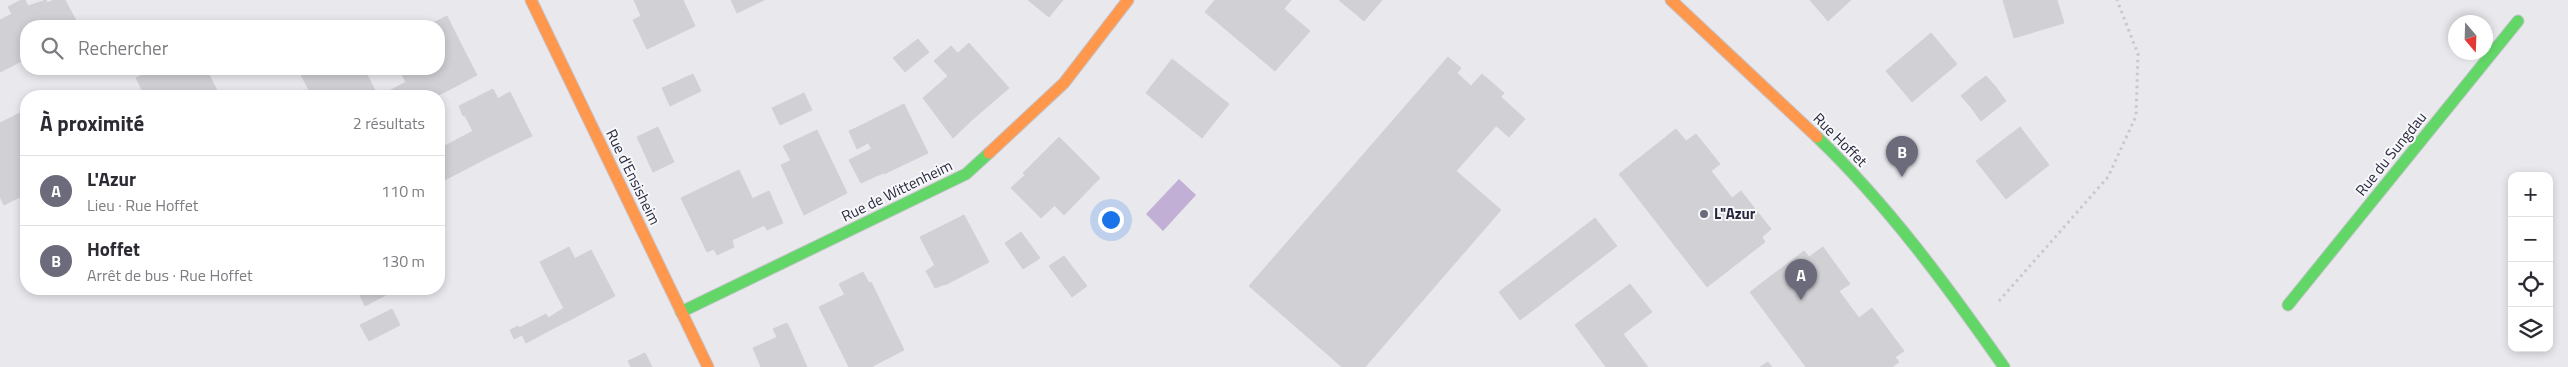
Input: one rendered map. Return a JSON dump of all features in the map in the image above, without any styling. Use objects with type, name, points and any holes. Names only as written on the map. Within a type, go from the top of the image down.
[{"type":"street","name":"Rue d'Ensisheim","points":[[531,0],[708,367]]},
{"type":"street","name":"Rue de Wittenheim","points":[[681,312],[966,174],[1064,83],[1128,0]]},
{"type":"street","name":"Rue Hoffet","points":[[1671,0],[1843,162],[1875,197],[1976,326],[2004,367]]},
{"type":"street","name":"Rue du Sungdau","points":[[2288,305],[2518,21]]},
{"type":"path","points":[[1976,326],[2108,177],[2136,116],[2138,54],[2117,0]]},
{"type":"shaded area","points":[[1179,179],[1196,195],[1163,231],[1146,214]]},
{"type":"building","points":[[21,0],[25,0],[28,6],[46,0],[56,20],[20,20],[20,62],[10,67],[0,48],[0,20],[12,14],[8,7]]},
{"type":"building","points":[[54,0],[65,0],[76,20],[56,20],[47,3]]},
{"type":"building","points":[[634,0],[683,0],[695,26],[647,49],[633,20],[641,16]]},
{"type":"building","points":[[731,0],[764,0],[737,13]]},
{"type":"building","points":[[1028,0],[1063,0],[1049,17]]},
{"type":"building","points":[[1215,0],[1291,0],[1284,9],[1310,31],[1275,71],[1205,12]]},
{"type":"building","points":[[1339,0],[1382,0],[1364,21]]},
{"type":"building","points":[[1810,0],[1851,0],[1828,21]]},
{"type":"building","points":[[2003,0],[2057,0],[2064,23],[2014,38]]},
{"type":"building","points":[[447,16],[465,52],[445,62],[445,20],[439,20]]},
{"type":"building","points":[[1931,33],[1957,64],[1912,102],[1886,71]]},
{"type":"building","points":[[918,39],[929,52],[905,72],[893,58]]},
{"type":"building","points":[[969,43],[976,51],[965,61],[958,53]]},
{"type":"building","points":[[951,46],[965,61],[948,76],[934,61]]},
{"type":"building","points":[[0,48],[10,67],[0,72]]},
{"type":"building","points":[[976,51],[1009,88],[972,120],[939,84]]},
{"type":"building","points":[[465,52],[477,75],[445,92],[437,75],[445,75],[445,62]]},
{"type":"building","points":[[1448,57],[1461,68],[1457,73],[1471,86],[1482,74],[1504,93],[1485,116],[1496,126],[1456,171],[1395,118]]},
{"type":"building","points":[[1172,59],[1229,104],[1202,138],[1146,93]]},
{"type":"building","points":[[693,74],[701,91],[670,106],[662,88]]},
{"type":"building","points":[[142,75],[209,75],[217,90],[142,90],[136,78]]},
{"type":"building","points":[[301,75],[367,75],[375,90],[309,90]]},
{"type":"building","points":[[402,75],[419,75],[406,82]]},
{"type":"building","points":[[420,75],[437,75],[444,90],[391,90]]},
{"type":"building","points":[[1986,76],[1995,86],[1983,95],[1975,84]]},
{"type":"building","points":[[939,84],[972,120],[953,138],[923,98]]},
{"type":"building","points":[[1975,84],[1983,95],[1970,106],[1961,96]]},
{"type":"building","points":[[1995,86],[2006,101],[1981,121],[1970,106]]},
{"type":"building","points":[[493,89],[498,99],[463,116],[459,106]]},
{"type":"building","points":[[510,92],[532,136],[487,158],[465,116]]},
{"type":"building","points":[[804,93],[812,110],[780,125],[772,108]]},
{"type":"building","points":[[1501,97],[1525,119],[1509,137],[1485,116]]},
{"type":"building","points":[[904,104],[928,153],[884,174],[860,126]]},
{"type":"building","points":[[18,114],[20,118],[20,197],[4,205],[0,197],[0,123]]},
{"type":"building","points":[[1395,118],[1501,210],[1365,367],[1342,367],[1249,286]]},
{"type":"building","points":[[860,126],[868,143],[857,149],[849,131]]},
{"type":"building","points":[[658,127],[674,162],[653,172],[637,137]]},
{"type":"building","points":[[2020,127],[2049,165],[2006,199],[1976,161]]},
{"type":"building","name":"L\"Azur","points":[[1676,129],[1686,141],[1696,134],[1720,164],[1711,171],[1732,198],[1741,191],[1771,229],[1762,237],[1765,242],[1707,287],[1619,174]]},
{"type":"building","points":[[817,130],[824,145],[791,161],[783,146]]},
{"type":"building","points":[[473,131],[487,158],[445,180],[445,146]]},
{"type":"building","points":[[1059,137],[1094,172],[1057,208],[1023,173]]},
{"type":"building","points":[[824,145],[847,193],[804,215],[781,165]]},
{"type":"building","points":[[871,149],[883,173],[861,183],[849,160]]},
{"type":"building","points":[[739,170],[765,225],[732,240],[734,247],[717,255],[714,249],[707,252],[681,198]]},
{"type":"building","points":[[1094,172],[1100,178],[1064,215],[1057,208]]},
{"type":"building","points":[[1025,175],[1055,205],[1041,218],[1011,188]]},
{"type":"building","points":[[769,191],[783,223],[767,230],[752,199]]},
{"type":"building","points":[[964,215],[989,262],[945,285],[920,237]]},
{"type":"building","points":[[1595,218],[1617,246],[1520,320],[1499,292]]},
{"type":"building","points":[[1021,232],[1040,258],[1023,269],[1005,243]]},
{"type":"building","points":[[569,247],[575,259],[546,274],[540,262]]},
{"type":"building","points":[[1823,247],[1850,284],[1839,291],[1859,318],[1872,308],[1904,351],[1895,357],[1899,362],[1892,367],[1806,367],[1750,292],[1804,251],[1809,257]]},
{"type":"building","points":[[591,250],[615,296],[570,320],[546,274]]},
{"type":"building","points":[[1064,256],[1087,286],[1072,297],[1049,266]]},
{"type":"building","points":[[935,265],[945,284],[935,288],[926,271]]},
{"type":"building","points":[[863,272],[869,283],[845,295],[839,284]]},
{"type":"building","points":[[871,282],[904,350],[871,367],[849,367],[819,307]]},
{"type":"building","points":[[1630,284],[1652,312],[1623,334],[1648,367],[1606,367],[1575,325]]},
{"type":"building","points":[[360,295],[386,295],[365,306]]},
{"type":"building","points":[[564,308],[570,320],[554,328],[548,318]]},
{"type":"building","points":[[392,309],[400,325],[369,341],[360,325]]},
{"type":"building","points":[[546,314],[554,328],[526,343],[519,328]]},
{"type":"building","points":[[787,323],[791,331],[777,337],[773,329]]},
{"type":"building","points":[[518,326],[522,335],[514,339],[510,330]]},
{"type":"building","points":[[791,331],[807,367],[761,367],[753,348]]},
{"type":"building","points":[[645,353],[652,367],[631,367],[628,361]]},
{"type":"building","points":[[1768,362],[1772,367],[1760,367]]},
{"type":"traffic: fast","points":[[2288,305],[2518,21]]},
{"type":"traffic: fast","points":[[1817,137],[1893,219],[1939,277],[2004,367]]},
{"type":"traffic: fast","points":[[681,312],[966,174],[989,153]]},
{"type":"traffic: slow","points":[[531,0],[708,367]]},
{"type":"traffic: slow","points":[[989,153],[1064,83],[1128,0]]},
{"type":"traffic: slow","points":[[1671,0],[1817,137]]},
{"type":"place","name":"Hoffet","points":[[1902,177]]},
{"type":"place","name":"L\"Azur","points":[[1704,214]]},
{"type":"place","name":"L'Azur","points":[[1801,300]]}]
